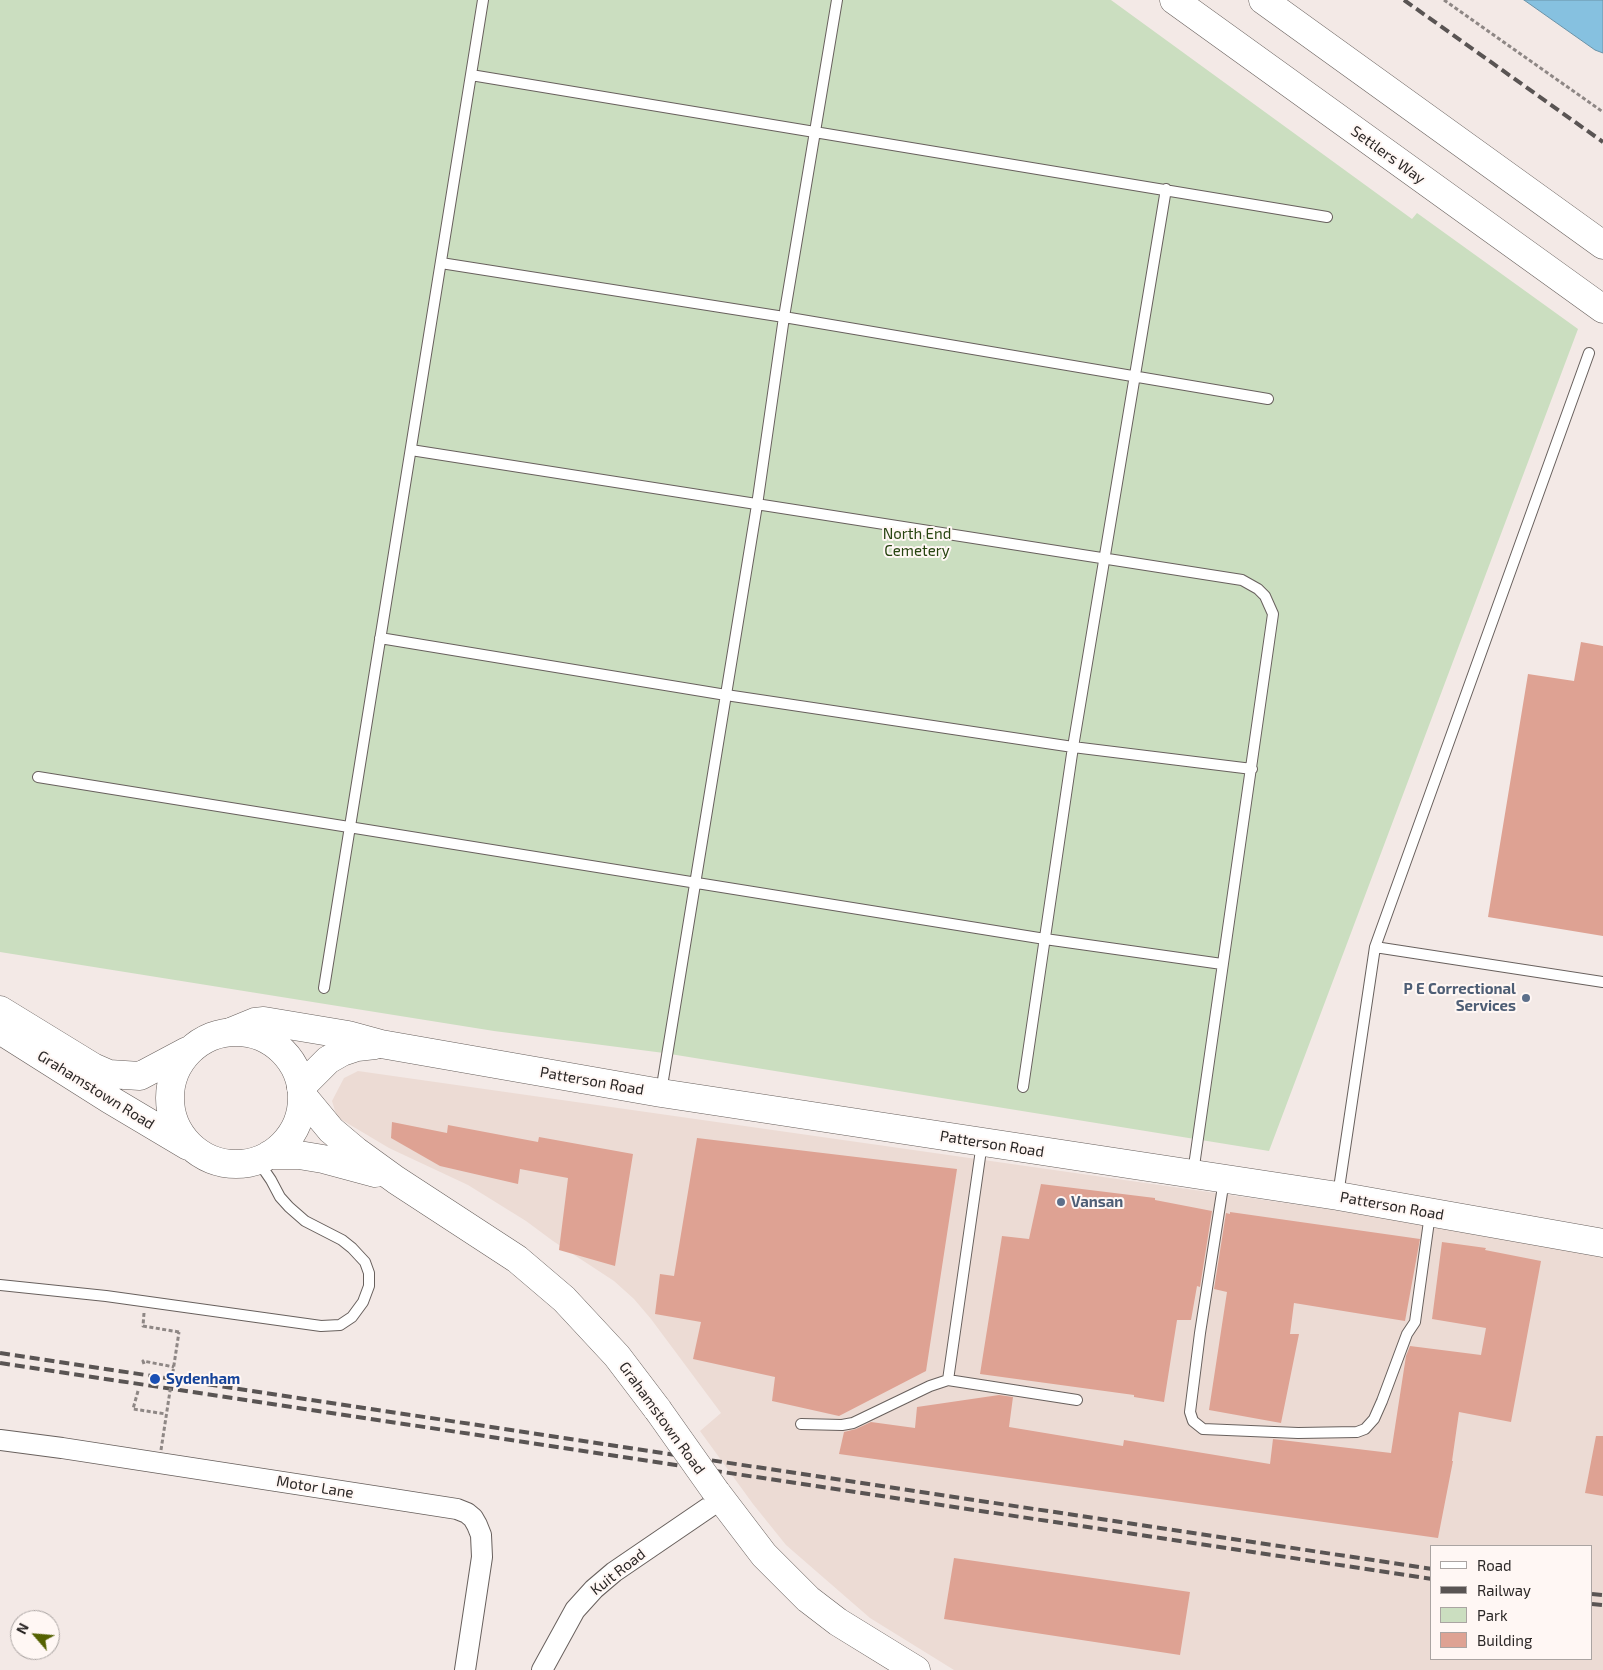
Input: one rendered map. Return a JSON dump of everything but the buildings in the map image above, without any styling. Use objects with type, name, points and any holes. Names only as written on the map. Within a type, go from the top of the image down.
[{"type":"main road","name":"Settlers Way","points":[[1174,0],[1603,310]]},
{"type":"main road","points":[[1263,0],[1603,245]]},
{"type":"main road","name":"Grahamstown Road","points":[[0,1010],[93,1067],[109,1074],[140,1076],[188,1051],[209,1037],[233,1031],[252,1033],[270,1041],[285,1053],[295,1068],[302,1091],[331,1130],[396,1180],[517,1259],[564,1299],[617,1356],[764,1555],[808,1599],[838,1622],[916,1670]]},
{"type":"main road","name":"Patterson Road","points":[[233,1031],[246,1025],[264,1021],[348,1035],[381,1044],[661,1093],[1338,1196],[1603,1243]]},
{"type":"main road","name":"Grahamstown Road","points":[[0,1030],[109,1099],[213,1161],[236,1165],[264,1158],[299,1155],[324,1159],[396,1180]]},
{"type":"main road","name":"Patterson Road","points":[[302,1091],[328,1060],[342,1052],[357,1047],[381,1044]]},
{"type":"main road","name":"Grahamstown Road","points":[[188,1051],[173,1076],[169,1104],[178,1132],[193,1150]]},
{"type":"main road","name":"Grahamstown Road","points":[[264,1158],[287,1139],[299,1118],[302,1091]]},
{"type":"street","name":"Motor Lane","points":[[0,1440],[438,1506],[457,1509],[467,1513],[478,1525],[481,1535],[482,1557],[465,1670]]},
{"type":"street","name":"Kuit Road","points":[[542,1670],[576,1610],[594,1589],[614,1572],[719,1496]]},
{"type":"lane","points":[[324,988],[483,0]]},
{"type":"lane","points":[[661,1093],[757,504],[784,317],[837,0]]},
{"type":"lane","points":[[471,75],[1327,217]]},
{"type":"lane","points":[[1023,1087],[1073,747],[1166,189]]},
{"type":"lane","points":[[441,262],[1136,375],[1268,399]]},
{"type":"lane","points":[[1338,1196],[1375,947],[1589,353]]},
{"type":"lane","points":[[410,450],[1242,580],[1258,589],[1265,596],[1274,614],[1193,1174]]},
{"type":"lane","points":[[380,638],[726,695],[1073,747],[1252,769]]},
{"type":"lane","points":[[38,777],[1045,939],[1222,964]]},
{"type":"lane","points":[[1375,947],[1603,982]]},
{"type":"lane","points":[[948,1380],[982,1142]]},
{"type":"lane","points":[[0,1285],[106,1296],[322,1326],[340,1325],[352,1317],[363,1302],[369,1286],[369,1273],[365,1262],[342,1240],[305,1221],[289,1208],[280,1197],[271,1180],[264,1158]]},
{"type":"lane","points":[[1224,1179],[1200,1333],[1190,1412],[1193,1421],[1202,1429],[1298,1433],[1357,1432],[1365,1429],[1374,1419],[1406,1334],[1415,1322],[1430,1213]]},
{"type":"lane","points":[[801,1424],[842,1425],[853,1423],[930,1386],[948,1380],[1077,1400]]},
{"type":"path","points":[[1444,0],[1603,112]]},
{"type":"path","points":[[143,1326],[179,1332],[162,1450]]},
{"type":"path","points":[[144,1364],[144,1361],[174,1367]]},
{"type":"path","points":[[138,1391],[133,1409],[166,1414]]},
{"type":"shaded area","points":[[358,1071],[1328,1209],[1603,1257],[1603,1670],[954,1670],[870,1618],[786,1545],[753,1504],[700,1431],[721,1413],[634,1299],[614,1281],[526,1221],[468,1185],[389,1148],[337,1117],[332,1101],[344,1078]]},
{"type":"green space","name":"North End Cemetery","points":[[0,0],[1111,0],[1412,219],[1417,213],[1578,329],[1269,1151],[664,1053],[494,1031],[0,952]]},
{"type":"water","points":[[1524,0],[1603,0],[1603,53],[1595,50]]},
{"type":"railway","points":[[1404,0],[1603,142]]},
{"type":"railway","points":[[0,1353],[1430,1569]]},
{"type":"railway","points":[[0,1363],[1430,1579]]},
{"type":"railway","points":[[1593,1594],[1603,1595]]},
{"type":"railway","points":[[1593,1604],[1603,1605]]},
{"type":"place","name":"P E Correctional Services","points":[[1526,998]]},
{"type":"place","name":"Vansan","points":[[1061,1202]]},
{"type":"place","name":"Sydenham","points":[[155,1379]]}]
